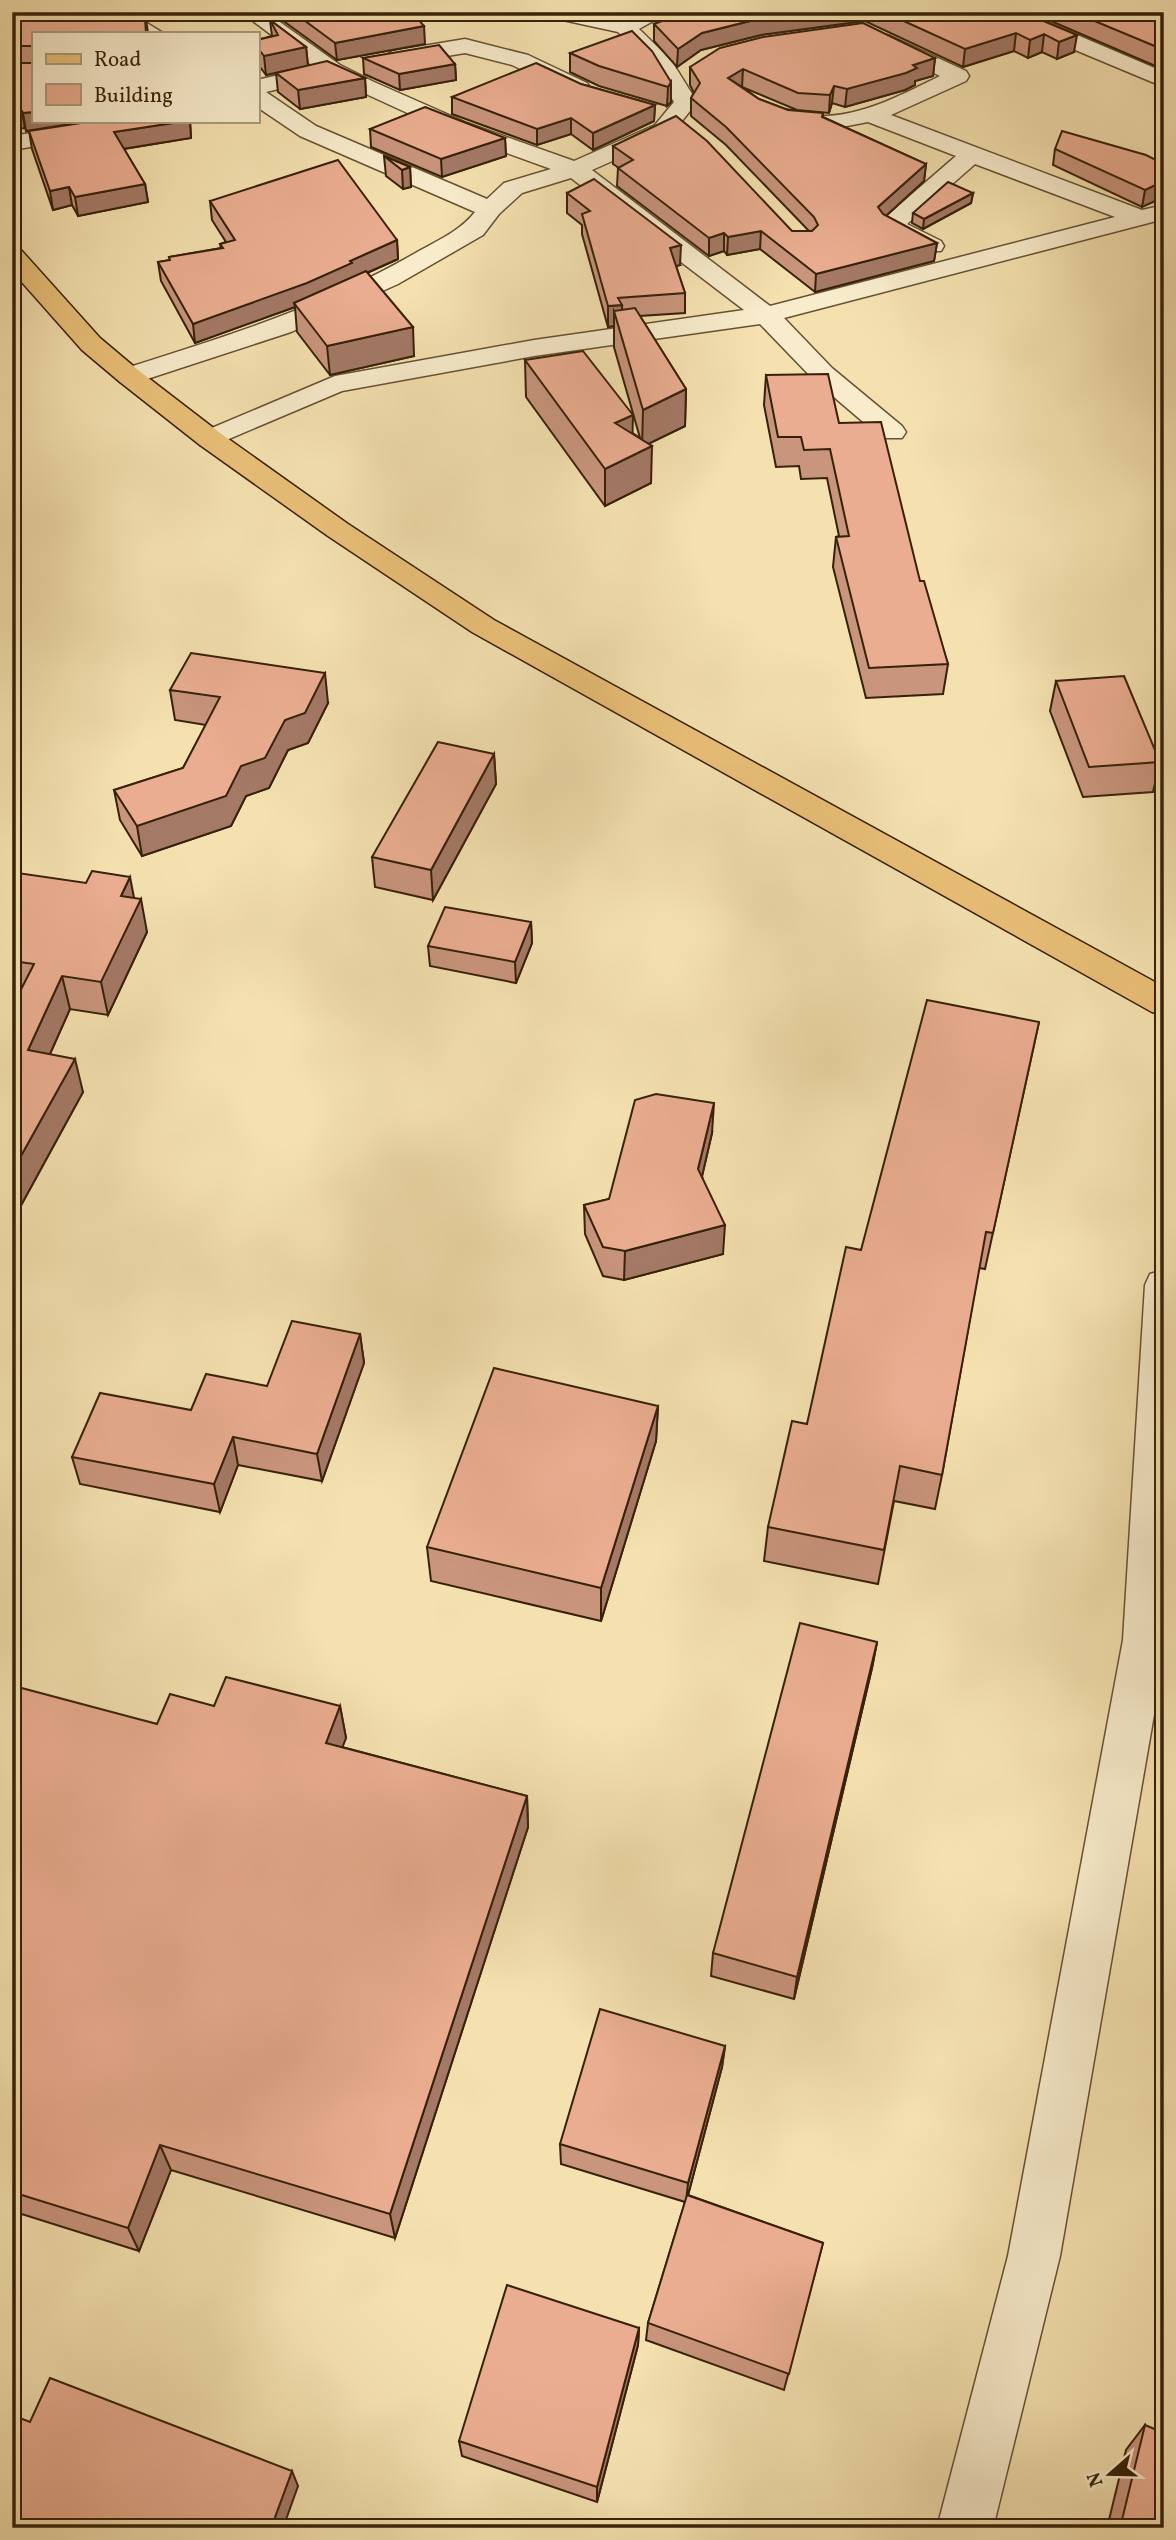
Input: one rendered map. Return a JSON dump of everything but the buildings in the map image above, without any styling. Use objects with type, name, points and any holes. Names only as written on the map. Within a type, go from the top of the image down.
[{"type":"main road","points":[[12,255],[91,344],[129,376],[210,439],[338,530],[483,626],[1164,1003]]},
{"type":"street","points":[[112,12],[150,32]]},
{"type":"street","points":[[252,12],[332,70],[459,128],[575,169],[766,315],[823,374],[892,432]]},
{"type":"street","points":[[129,376],[282,327],[389,279],[474,229],[490,209],[513,188],[575,169],[663,130],[675,118],[686,103],[683,76],[663,65],[625,27],[557,12]]},
{"type":"street","points":[[625,27],[659,12]]},
{"type":"street","points":[[1004,12],[1164,80]]},
{"type":"street","points":[[762,106],[793,120],[816,123],[872,116],[958,76],[865,31]]},
{"type":"street","points":[[259,87],[464,46],[520,60],[602,96]]},
{"type":"street","points":[[259,97],[308,131],[490,209]]},
{"type":"street","points":[[650,111],[675,118],[695,135]]},
{"type":"street","points":[[872,116],[971,155],[1152,215]]},
{"type":"street","points":[[12,143],[140,122]]},
{"type":"street","points":[[966,265],[891,225],[971,155]]},
{"type":"street","points":[[210,439],[335,384],[534,348],[766,315],[1152,215]]},
{"type":"street","points":[[965,2528],[1034,2256],[1145,1640],[1164,1285]]}]
